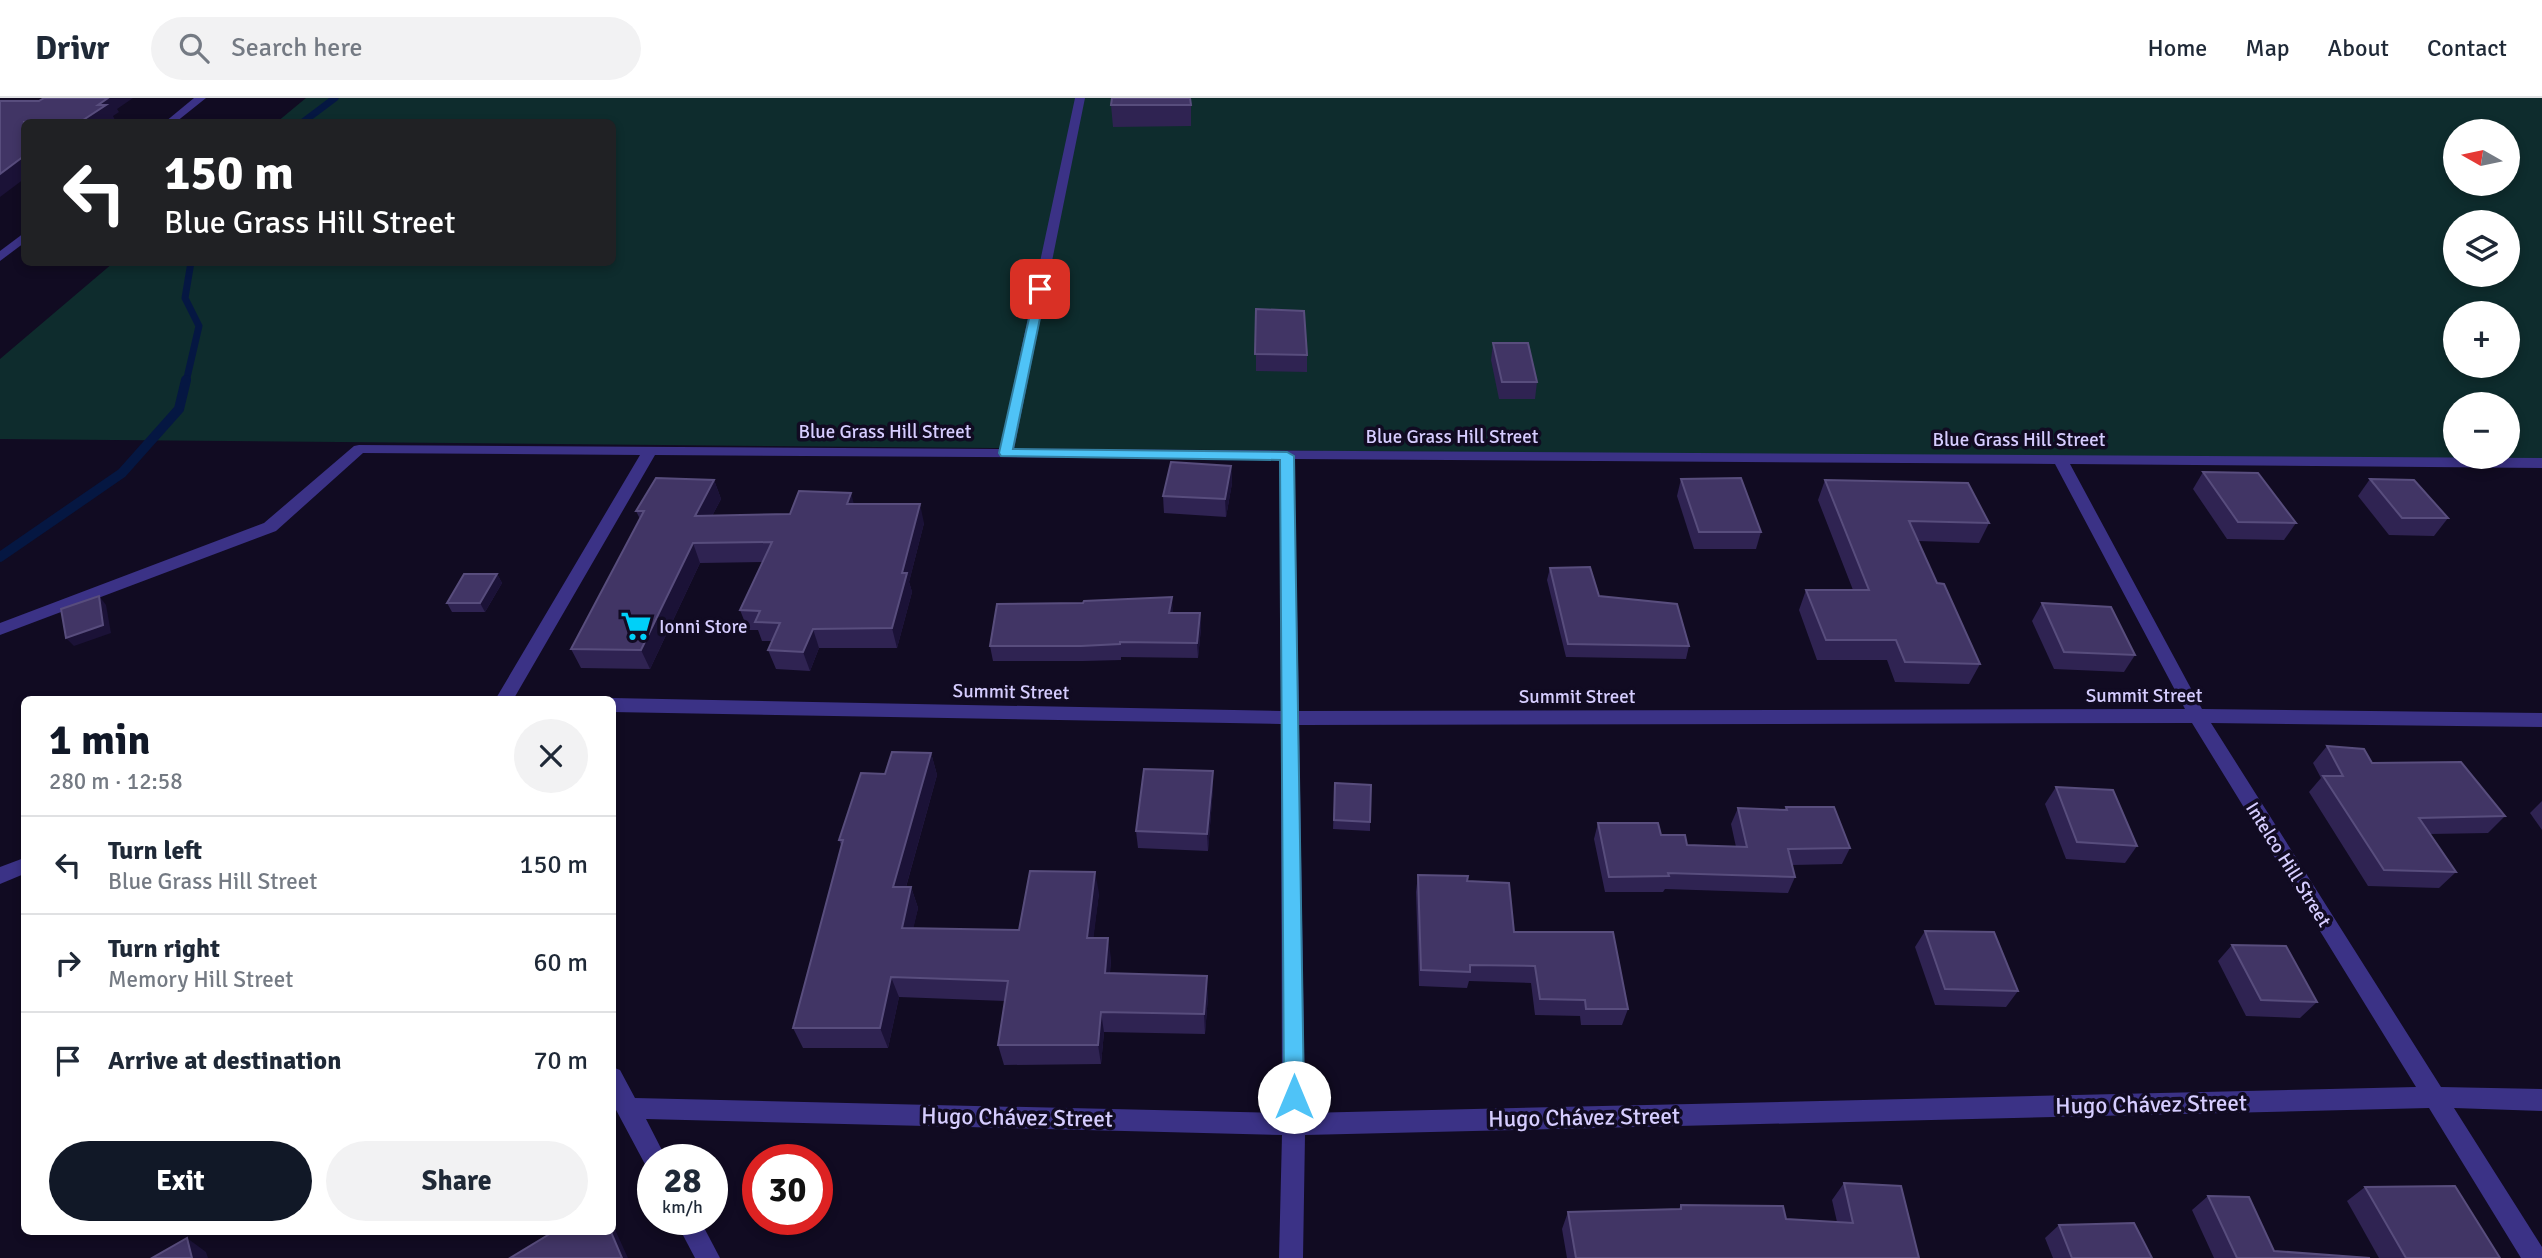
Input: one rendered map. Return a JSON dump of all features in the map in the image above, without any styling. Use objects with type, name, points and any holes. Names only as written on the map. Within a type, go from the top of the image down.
[{"type":"street","points":[[174,119],[201,98]]},
{"type":"street","points":[[1006,453],[1080,98]]},
{"type":"street","points":[[0,257],[21,240]]},
{"type":"street","name":"Blue Grass Hill Street","points":[[0,629],[270,527],[359,449],[2542,463]]},
{"type":"street","points":[[506,696],[650,451]]},
{"type":"street","points":[[1287,456],[1294,1124],[1291,1258]]},
{"type":"street","name":"Intelco Hill Street","points":[[2060,460],[2197,716],[2535,1258]]},
{"type":"street","name":"Summit Street","points":[[616,705],[1291,718],[2197,716],[2542,720]]},
{"type":"street","points":[[0,876],[21,867]]},
{"type":"street","points":[[616,1086],[646,1144]]},
{"type":"street","name":"Hugo Chávez Street","points":[[626,1108],[1294,1124],[2434,1097],[2542,1100]]},
{"type":"street","points":[[695,1235],[708,1258]]},
{"type":"green space","points":[[306,98],[2542,98],[2542,462],[2520,462],[2520,392],[2443,392],[2443,461],[0,439],[0,359],[109,266],[616,266],[616,119],[281,119]]},
{"type":"building","points":[[44,98],[108,98],[98,105],[106,105],[85,119],[21,119],[21,158],[0,174],[0,101],[39,101]]},
{"type":"building","points":[[1112,98],[1190,98],[1191,105],[1111,105]]},
{"type":"building","points":[[1256,309],[1304,311],[1307,355],[1255,354]]},
{"type":"building","points":[[1493,343],[1528,343],[1537,382],[1502,382]]},
{"type":"building","points":[[1171,462],[1231,466],[1225,499],[1163,496]]},
{"type":"building","points":[[2203,472],[2258,473],[2296,523],[2238,522]]},
{"type":"building","points":[[656,478],[714,480],[695,516],[790,514],[799,491],[851,493],[847,504],[920,504],[902,573],[907,573],[892,628],[813,629],[803,652],[768,650],[780,623],[755,622],[760,611],[740,610],[772,542],[693,543],[641,650],[571,649],[644,511],[636,511]]},
{"type":"building","points":[[1741,478],[1761,532],[1699,532],[1681,479]]},
{"type":"building","points":[[2370,479],[2414,480],[2448,518],[2402,518]]},
{"type":"building","points":[[1825,480],[1968,483],[1989,523],[1909,521],[1937,583],[1944,584],[1980,664],[1905,662],[1896,640],[1826,640],[1806,590],[1869,590]]},
{"type":"building","points":[[1590,567],[1599,596],[1677,604],[1689,646],[1568,644],[1550,568]]},
{"type":"building","points":[[464,574],[497,574],[480,603],[447,603]]},
{"type":"building","points":[[99,596],[103,625],[66,638],[61,609]]},
{"type":"building","points":[[1172,597],[1169,613],[1200,613],[1197,643],[1120,642],[1081,646],[990,646],[997,604],[1083,603]]},
{"type":"building","points":[[2042,603],[2111,607],[2135,655],[2064,652]]},
{"type":"building","points":[[2327,746],[2364,749],[2372,763],[2461,762],[2505,816],[2419,818],[2456,872],[2384,870],[2323,776],[2343,776]]},
{"type":"building","points":[[892,752],[931,753],[893,887],[911,887],[902,928],[1019,930],[1030,871],[1095,872],[1087,938],[1108,938],[1105,973],[1207,976],[1204,1014],[1101,1012],[1098,1045],[998,1045],[1008,981],[891,977],[880,1028],[793,1028],[843,840],[839,840],[861,773],[885,774]]},
{"type":"building","points":[[1144,769],[1213,771],[1207,834],[1136,831]]},
{"type":"building","points":[[1335,783],[1371,785],[1370,822],[1334,820]]},
{"type":"building","points":[[2056,787],[2113,790],[2137,846],[2077,842]]},
{"type":"building","points":[[1786,807],[1834,807],[1850,848],[1788,849],[1795,877],[1668,873],[1669,876],[1609,877],[1598,823],[1658,823],[1661,835],[1685,835],[1687,845],[1747,847],[1738,808],[1787,810]]},
{"type":"building","points":[[1418,875],[1468,876],[1467,881],[1509,883],[1514,932],[1613,932],[1628,1009],[1586,1009],[1585,1000],[1540,999],[1535,966],[1470,965],[1470,972],[1421,970]]},
{"type":"building","points":[[1925,931],[1994,932],[2018,991],[1945,989]]},
{"type":"building","points":[[2232,945],[2286,946],[2317,1002],[2261,1000]]},
{"type":"building","points":[[1844,1183],[1901,1186],[1919,1258],[1576,1258],[1568,1212],[1681,1209],[1681,1205],[1783,1206],[1786,1219],[1853,1223]]},
{"type":"building","points":[[2455,1186],[2500,1258],[2406,1258],[2365,1187]]},
{"type":"building","points":[[2208,1196],[2249,1197],[2274,1251],[2370,1258],[2237,1258]]},
{"type":"building","points":[[2134,1223],[2152,1258],[2072,1258],[2059,1225]]},
{"type":"building","points":[[548,1235],[612,1235],[622,1258],[510,1258]]},
{"type":"building","points":[[187,1238],[192,1258],[152,1258]]},
{"type":"waterway","points":[[307,119],[335,98]]},
{"type":"waterway","points":[[186,382],[199,326],[185,298],[190,266]]},
{"type":"waterway","points":[[0,557],[122,473],[179,409],[186,380]]},
{"type":"place","name":"Ionni Store","points":[[636,626]]},
{"type":"route","points":[[1040,289],[1006,453],[1287,456],[1294,1097]]}]
